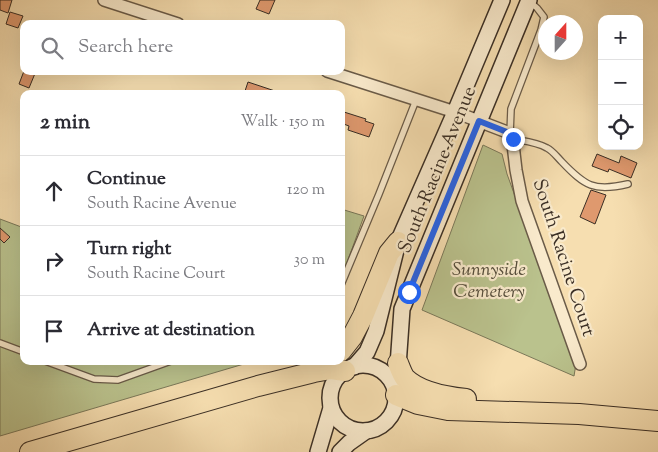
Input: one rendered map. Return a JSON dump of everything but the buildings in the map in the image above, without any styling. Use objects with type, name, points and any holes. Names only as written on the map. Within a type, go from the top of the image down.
[{"type":"highway","points":[[345,350],[363,316],[389,253],[398,242]]},
{"type":"highway","points":[[398,363],[404,377],[420,388],[453,398],[579,414],[658,421]]},
{"type":"highway","points":[[30,452],[333,365]]},
{"type":"highway","points":[[395,392],[418,404],[448,410],[579,414]]},
{"type":"main road","name":"South Racine Avenue","points":[[398,242],[502,0]]},
{"type":"main road","name":"South Racine Avenue","points":[[395,392],[402,309],[529,1]]},
{"type":"main road","points":[[337,365],[337,378],[332,387],[330,397],[331,408],[336,418],[345,426],[355,430],[366,431],[376,429],[392,415],[396,405],[395,392],[391,381],[386,374],[371,366],[345,364]]},
{"type":"main road","points":[[318,452],[331,408]]},
{"type":"main road","points":[[340,452],[366,431]]},
{"type":"street","points":[[104,0],[166,20]]},
{"type":"street","points":[[339,75],[455,112],[511,136]]},
{"type":"street","name":"South Racine Court","points":[[511,136],[522,201],[580,364]]},
{"type":"lane","points":[[529,1],[544,17],[541,30],[511,109],[511,136],[548,148],[573,174],[592,186],[604,188],[628,184]]},
{"type":"lane","points":[[345,276],[416,100]]},
{"type":"lane","points":[[0,343],[20,350]]},
{"type":"lane","points":[[54,365],[94,379],[118,380],[160,365]]},
{"type":"green space","name":"Sunnyside Cemetery","points":[[483,145],[502,154],[507,174],[576,364],[574,376],[422,310]]},
{"type":"green space","points":[[345,210],[364,216],[345,268]]},
{"type":"green space","points":[[0,219],[20,226],[20,365],[240,365],[0,436]]},
{"type":"route","points":[[409,292],[479,121],[507,132],[513,139]]}]
